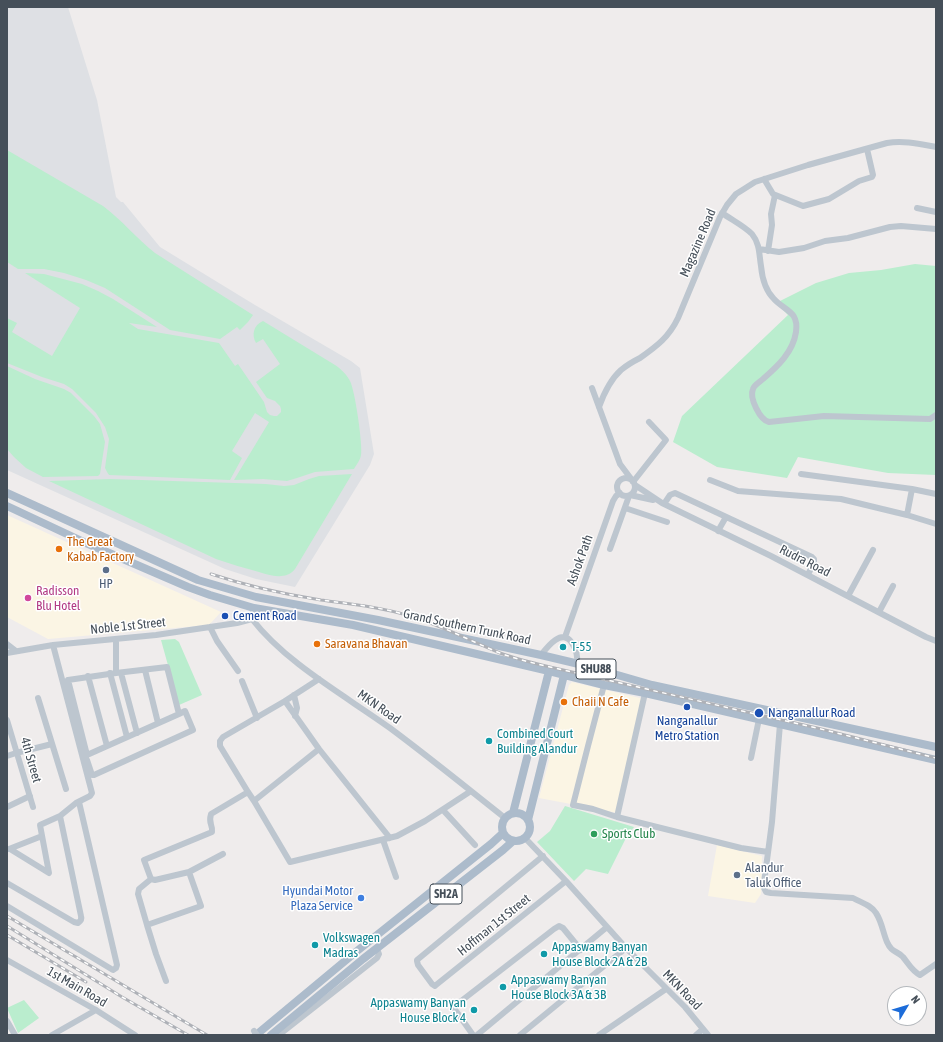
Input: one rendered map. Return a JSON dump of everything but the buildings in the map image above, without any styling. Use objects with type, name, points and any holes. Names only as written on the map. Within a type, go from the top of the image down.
[{"type":"main road","name":"Grand Southern Trunk Road","points":[[7,493],[198,580],[256,597],[378,620],[541,655],[652,685],[936,747]]},
{"type":"main road","name":"Grand Southern Trunk Road","points":[[7,506],[86,543],[210,596],[254,608],[353,625],[604,685],[645,693],[936,760]]},
{"type":"main road","points":[[196,590],[198,580]]},
{"type":"main road","points":[[254,608],[256,597]]},
{"type":"main road","points":[[513,813],[549,671]]},
{"type":"main road","points":[[528,820],[564,675]]},
{"type":"main road","points":[[513,841],[507,838],[503,833],[502,824],[505,818],[513,813],[519,813],[528,820],[530,831],[525,838]]},
{"type":"main road","name":"SH2A","points":[[255,1033],[503,833]]},
{"type":"main road","name":"SH2A","points":[[271,1035],[513,841],[519,841],[525,838]]},
{"type":"main road","points":[[373,939],[378,948]]},
{"type":"street","name":"Magazine Road","points":[[599,407],[604,394],[618,373],[659,344],[666,338],[674,327],[722,214],[730,201],[740,192],[748,186],[764,179],[893,142],[909,142],[936,147]]},
{"type":"street","points":[[764,179],[773,194],[803,206],[829,199],[859,181],[873,176],[867,149]]},
{"type":"street","points":[[768,250],[772,225],[771,214],[775,195]]},
{"type":"street","points":[[917,208],[936,212]]},
{"type":"street","points":[[722,214],[752,234],[759,249],[762,274],[768,290],[774,300],[792,314],[795,320],[796,327],[794,338],[786,356],[775,368],[755,385],[753,389],[752,395],[756,408],[764,420],[769,422],[824,416],[930,419],[936,415]]},
{"type":"street","points":[[759,249],[778,252],[804,248],[824,241],[848,238],[890,227],[901,226],[936,229]]},
{"type":"street","points":[[592,388],[620,464],[622,474],[618,486],[620,493],[623,496],[630,496]]},
{"type":"street","points":[[633,483],[666,440],[649,422]]},
{"type":"street","name":"Rudra Road","points":[[620,464],[633,483],[663,504],[808,575],[936,642]]},
{"type":"street","points":[[801,474],[912,489],[936,494]]},
{"type":"street","points":[[610,549],[624,508],[635,490],[633,483],[628,479],[620,481]]},
{"type":"street","points":[[710,480],[738,491],[841,499],[907,515],[936,524]]},
{"type":"street","points":[[907,515],[912,489]]},
{"type":"street","name":"Ashok Path","points":[[565,637],[613,501],[620,493]]},
{"type":"street","points":[[663,504],[670,495],[676,493],[812,557],[814,561],[808,575]]},
{"type":"street","name":"Rudra Road","points":[[630,496],[663,504]]},
{"type":"street","points":[[624,508],[667,522]]},
{"type":"street","points":[[718,531],[726,517]]},
{"type":"street","points":[[848,596],[873,550]]},
{"type":"street","points":[[879,612],[893,586]]},
{"type":"street","points":[[252,619],[254,608]]},
{"type":"street","name":"Noble 1st Street","points":[[7,653],[53,645],[156,635],[237,623],[252,619]]},
{"type":"street","name":"MKN Road","points":[[252,619],[276,645],[319,679],[390,728],[505,818]]},
{"type":"street","points":[[210,627],[217,641],[238,671]]},
{"type":"street","points":[[541,655],[553,642],[560,637],[565,637],[574,645],[577,664]]},
{"type":"street","points":[[116,639],[116,673],[127,737]]},
{"type":"street","points":[[7,644],[16,651]]},
{"type":"street","points":[[8,849],[49,873],[40,825],[60,816],[76,803],[90,796],[92,793],[53,645]]},
{"type":"street","points":[[87,755],[137,733],[158,723],[179,714],[185,711],[194,730],[92,775],[86,758],[87,755],[68,680],[88,676],[167,668],[179,714]]},
{"type":"street","points":[[145,670],[158,723]]},
{"type":"street","points":[[116,673],[137,733]]},
{"type":"street","points":[[88,676],[107,746]]},
{"type":"street","points":[[319,679],[285,702],[223,737],[220,741],[220,746],[290,862],[383,840],[404,833],[472,791]]},
{"type":"street","points":[[242,681],[256,718]]},
{"type":"street","points":[[604,685],[573,806],[592,809],[617,817],[741,848],[768,852]]},
{"type":"street","points":[[617,817],[645,693]]},
{"type":"street","points":[[294,695],[297,708],[295,716]]},
{"type":"street","points":[[38,698],[66,789]]},
{"type":"street","points":[[285,702],[319,749],[390,838]]},
{"type":"street","name":"4th Street","points":[[7,720],[33,807]]},
{"type":"street","points":[[751,758],[759,720]]},
{"type":"street","points":[[780,724],[764,883],[766,892],[853,898],[866,904],[876,913],[887,943],[892,951],[901,955],[915,972],[920,975],[936,964]]},
{"type":"street","points":[[7,756],[16,752],[52,744]]},
{"type":"street","points":[[254,801],[319,749]]},
{"type":"street","points":[[151,879],[144,860],[212,832],[213,828],[209,820],[211,814],[248,792]]},
{"type":"street","points":[[7,807],[30,796]]},
{"type":"street","points":[[7,906],[113,970],[116,968],[117,965],[79,802]]},
{"type":"street","points":[[443,810],[475,846]]},
{"type":"street","points":[[7,883],[74,922],[78,923],[80,921],[82,918],[60,816]]},
{"type":"street","points":[[8,849],[42,836]]},
{"type":"street","name":"MKN Road","points":[[525,838],[566,880],[626,948],[684,1007],[708,1035]]},
{"type":"street","points":[[383,840],[396,877]]},
{"type":"street","points":[[166,981],[156,954],[138,894],[139,889],[151,879],[155,880],[189,872],[223,854]]},
{"type":"street","name":"Hoffman 1st Street","points":[[543,856],[416,961],[432,984],[435,986],[566,880]]},
{"type":"street","points":[[147,924],[201,906],[189,872]]},
{"type":"street","points":[[473,1035],[454,1008],[456,1005],[559,926],[563,928],[581,950]]},
{"type":"street","points":[[478,1035],[607,927]]},
{"type":"street","points":[[279,1035],[377,958],[379,954],[378,948]]},
{"type":"street","points":[[520,1035],[626,948]]},
{"type":"street","name":"1st Main Road","points":[[7,960],[96,1010],[135,1035]]},
{"type":"street","points":[[599,1035],[666,989]]},
{"type":"street","points":[[52,1035],[96,1010]]},
{"type":"street","points":[[7,1021],[9,1027],[15,1035]]},
{"type":"street","points":[[696,1035],[704,1029]]},
{"type":"shaded area","points":[[7,7],[68,7],[97,100],[116,197],[123,202],[160,247],[351,361],[360,368],[374,454],[370,465],[295,587],[256,579],[225,569],[7,470]]},
{"type":"shaded area","points":[[7,515],[221,612],[209,625],[48,639],[7,617]]},
{"type":"shaded area","points":[[572,682],[644,699],[618,813],[539,798],[569,685]]},
{"type":"shaded area","name":"Alandur Taluk Office","points":[[717,845],[762,856],[761,894],[755,903],[708,896]]},
{"type":"green space","points":[[7,150],[103,206],[155,253],[253,315],[240,330],[237,327],[220,339],[170,330],[105,288],[86,280],[44,269],[18,269],[7,262]]},
{"type":"green space","points":[[915,264],[936,266],[936,475],[888,473],[798,457],[787,478],[717,467],[673,442],[682,416],[788,315],[776,303],[816,283],[849,273],[881,270]]},
{"type":"green space","points":[[25,273],[44,274],[82,284],[113,299],[157,327],[129,323],[138,329],[219,343],[235,366],[238,364],[264,402],[267,412],[270,415],[277,416],[281,412],[280,406],[275,401],[267,398],[256,382],[280,364],[263,339],[256,343],[254,340],[254,330],[257,325],[263,321],[335,365],[342,370],[350,381],[354,395],[361,441],[361,455],[359,461],[354,469],[315,472],[287,481],[263,479],[234,480],[269,422],[255,413],[232,451],[242,458],[230,480],[109,475],[105,468],[109,439],[105,427],[96,413],[72,389],[64,384],[7,363],[7,318],[17,323],[12,332],[52,356],[80,308]]},
{"type":"green space","points":[[7,366],[71,393],[94,416],[100,424],[105,442],[100,474],[98,476],[43,477],[26,468],[7,449]]},
{"type":"green space","points":[[352,474],[295,569],[291,573],[283,576],[273,576],[216,559],[49,481],[110,479],[266,484],[284,486],[294,485],[319,476]]},
{"type":"green space","points":[[175,639],[179,642],[202,695],[179,705],[161,640]]},
{"type":"green space","points":[[565,806],[634,827],[626,838],[608,874],[586,869],[574,881],[537,842],[550,831]]},
{"type":"green space","points":[[24,1000],[39,1018],[18,1033],[7,1008]]},
{"type":"railway","points":[[211,574],[279,592],[388,610],[433,624],[500,653],[525,661],[817,728],[936,758]]},
{"type":"railway","points":[[7,916],[207,1035]]},
{"type":"railway","points":[[7,926],[122,997],[188,1035]]},
{"type":"railway","points":[[7,935],[86,982]]},
{"type":"place","name":"The Great Kabab Factory","points":[[59,549]]},
{"type":"place","name":"HP","points":[[106,570]]},
{"type":"place","name":"Radisson Blu Hotel","points":[[28,598]]},
{"type":"place","name":"Cement Road","points":[[225,616]]},
{"type":"place","name":"Saravana Bhavan","points":[[317,644]]},
{"type":"place","name":"T-55","points":[[563,647]]},
{"type":"place","name":"Chaii N Cafe","points":[[564,702]]},
{"type":"place","name":"Nanganallur Metro Station","points":[[687,707]]},
{"type":"place","name":"Nanganallur Road","points":[[759,713]]},
{"type":"place","name":"Combined Court Building Alandur","points":[[489,741]]},
{"type":"place","name":"Sports Club","points":[[594,834]]},
{"type":"place","name":"Alandur Taluk Office","points":[[737,875]]},
{"type":"place","name":"Hyundai Motor Plaza Service","points":[[361,898]]},
{"type":"place","name":"Volkswagen Madras","points":[[315,945]]},
{"type":"place","name":"Appaswamy Banyan House Block 2A & 2B","points":[[544,954]]},
{"type":"place","name":"Appaswamy Banyan House Block 3A & 3B","points":[[503,987]]},
{"type":"place","name":"Appaswamy Banyan House Block 4","points":[[474,1010]]}]
